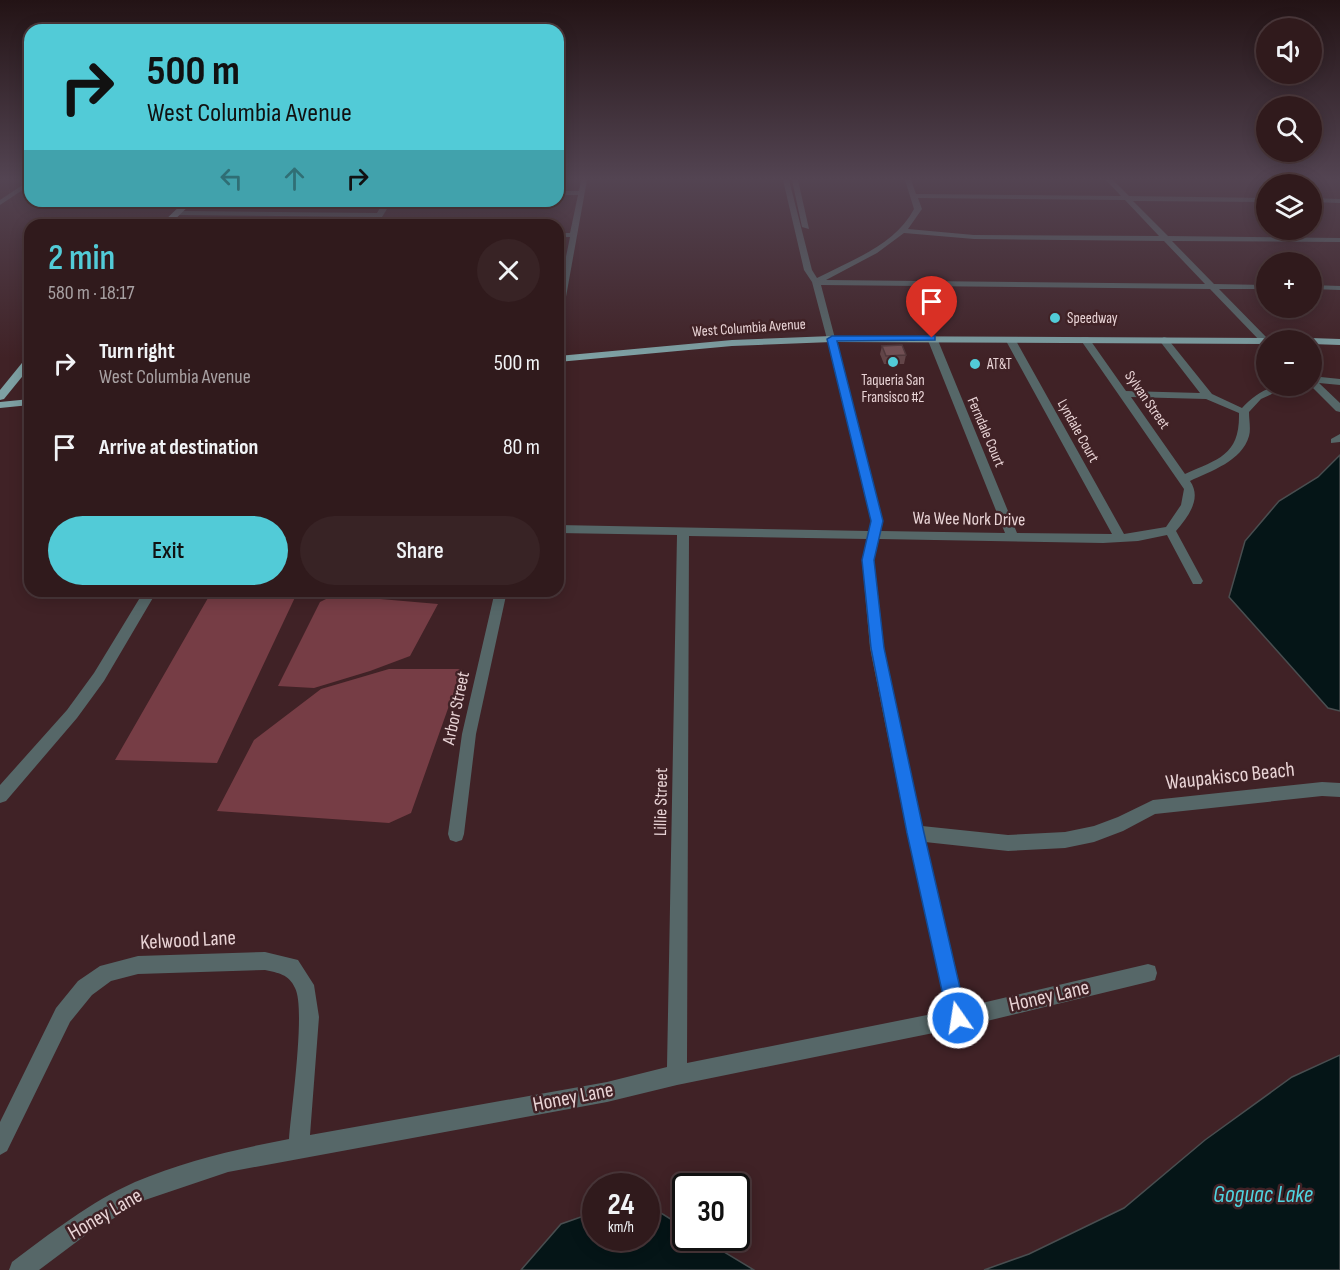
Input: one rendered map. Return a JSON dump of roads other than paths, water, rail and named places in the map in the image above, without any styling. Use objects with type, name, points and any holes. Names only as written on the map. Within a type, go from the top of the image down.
[{"type":"main road","name":"West Columbia Avenue","points":[[564,358],[732,343],[832,339],[1256,341]]},
{"type":"main road","points":[[1322,341],[1340,342]]},
{"type":"main road","points":[[0,397],[24,367]]},
{"type":"main road","points":[[0,405],[24,403]]},
{"type":"street","points":[[564,285],[572,239]]},
{"type":"street","points":[[800,239],[808,270],[816,282]]},
{"type":"street","points":[[809,239],[816,270],[816,282],[877,521],[868,560],[878,648],[915,833],[958,1018]]},
{"type":"street","points":[[816,282],[892,239]]},
{"type":"street","points":[[1166,239],[1256,331]]},
{"type":"street","points":[[1276,239],[1340,240]]},
{"type":"street","points":[[816,282],[1256,287]]},
{"type":"street","points":[[1322,287],[1340,288]]},
{"type":"street","name":"Ferndale Court","points":[[932,338],[1014,537]]},
{"type":"street","name":"Lyndale Court","points":[[1010,339],[1120,538]]},
{"type":"street","name":"Sylvan Street","points":[[1085,339],[1184,479]]},
{"type":"street","points":[[1164,340],[1208,396]]},
{"type":"street","points":[[1322,380],[1340,382]]},
{"type":"street","points":[[1322,390],[1340,409]]},
{"type":"street","points":[[1123,394],[1208,396],[1244,412]]},
{"type":"street","points":[[1197,581],[1170,530],[1178,522],[1191,496],[1184,479],[1222,460],[1240,445],[1244,434],[1244,412],[1259,396]]},
{"type":"street","name":"Wa Wee Nork Drive","points":[[564,529],[1120,538],[1170,530]]},
{"type":"street","name":"Lillie Street","points":[[677,1075],[682,531]]},
{"type":"street","points":[[0,796],[72,714],[99,677],[147,597]]},
{"type":"street","name":"Arbor Street","points":[[456,834],[469,734],[500,597]]},
{"type":"street","name":"Waupakisco Beach","points":[[915,833],[1007,844],[1047,844],[1093,833],[1135,818],[1152,807],[1322,789],[1340,790]]},
{"type":"street","name":"Kelwood Lane","points":[[0,1144],[63,1015],[85,988],[107,973],[138,965],[265,961],[291,967],[305,985],[309,1017],[299,1147]]},
{"type":"street","name":"Honey Lane","points":[[20,1270],[79,1226],[140,1191],[228,1161],[607,1092],[677,1075],[958,1018],[1148,973]]},
{"type":"water","points":[[1340,455],[1340,711],[1328,708],[1229,597],[1245,541],[1279,501],[1318,477]]},
{"type":"water","name":"Goguac Lake","points":[[1340,1055],[1340,1270],[984,1270],[1029,1254],[1124,1208],[1205,1140],[1292,1077]]},
{"type":"water","points":[[661,1213],[672,1220],[672,1251],[723,1251],[754,1270],[521,1270],[561,1224],[582,1217],[582,1251],[660,1251]]},
{"type":"place","name":"Speedway","points":[[1055,318]]},
{"type":"place","name":"Taqueria San Fransisco #2","points":[[893,362]]},
{"type":"place","name":"AT&T","points":[[975,364]]}]
